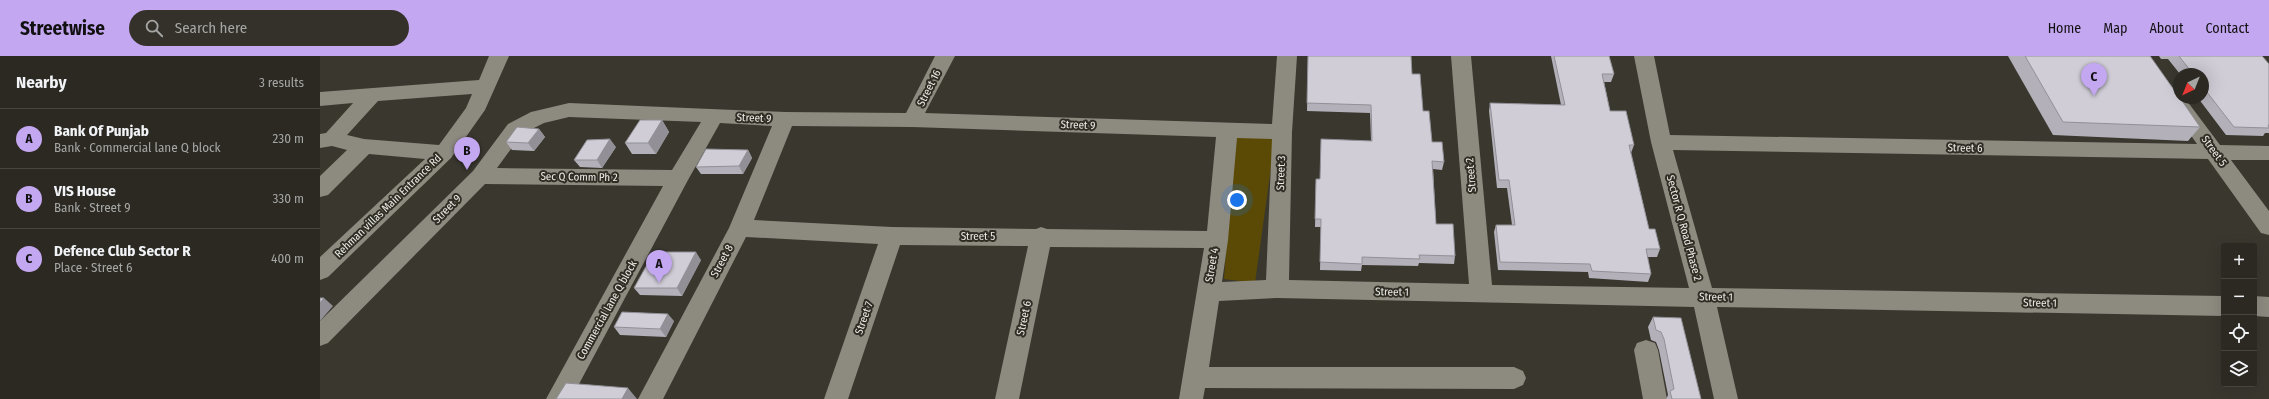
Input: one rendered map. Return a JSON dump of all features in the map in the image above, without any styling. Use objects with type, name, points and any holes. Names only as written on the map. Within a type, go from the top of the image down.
[{"type":"street","name":"Rehman villas Main Entrance Rd","points":[[320,270],[444,153],[474,110],[487,86],[500,56]]},
{"type":"street","name":"Street 16","points":[[912,120],[945,56]]},
{"type":"street","name":"Street 3","points":[[1277,289],[1282,132],[1287,56]]},
{"type":"street","name":"Street 2","points":[[1461,56],[1481,294]]},
{"type":"street","name":"Sector R Q Road Phase 2","points":[[1644,56],[1661,142],[1703,297],[1726,399]]},
{"type":"street","points":[[320,99],[487,86]]},
{"type":"street","name":"Street 5","points":[[2167,88],[2269,227]]},
{"type":"street","points":[[326,140],[372,95]]},
{"type":"street","name":"Street 9","points":[[320,336],[480,176],[515,129],[538,117],[569,110],[785,119],[912,120],[1282,132]]},
{"type":"street","name":"Commercial lane Q block","points":[[558,399],[678,178],[714,116]]},
{"type":"street","name":"Street 8","points":[[650,399],[740,228],[785,119]]},
{"type":"street","name":"Street 4","points":[[1193,388],[1207,292],[1217,240],[1227,130]]},
{"type":"street","points":[[326,140],[364,146],[444,153]]},
{"type":"street","name":"Street 6","points":[[1661,142],[2269,153]]},
{"type":"street","points":[[320,189],[364,146]]},
{"type":"street","name":"Sec Q Comm Ph 2","points":[[480,176],[678,178]]},
{"type":"street","name":"Street 5","points":[[740,228],[892,236],[1041,236],[1217,240]]},
{"type":"street","name":"Street 7","points":[[836,399],[892,236]]},
{"type":"street","name":"Street 6","points":[[1007,399],[1041,236]]},
{"type":"street","name":"Street 1","points":[[1207,292],[1277,289],[1481,294],[2221,306]]},
{"type":"street","points":[[2257,306],[2269,307]]},
{"type":"street","points":[[1646,350],[1655,399]]},
{"type":"street","points":[[1193,388],[1514,378]]},
{"type":"shaded area","points":[[1234,133],[1275,139],[1255,283],[1224,279]]},
{"type":"building","points":[[1308,56],[1411,56],[1412,74],[1420,74],[1423,111],[1429,111],[1432,142],[1442,142],[1444,162],[1432,161],[1436,224],[1453,224],[1455,256],[1419,255],[1420,259],[1362,257],[1362,264],[1320,262],[1321,219],[1315,219],[1316,179],[1320,179],[1321,139],[1372,141],[1371,105],[1307,103]]},
{"type":"building","points":[[1554,56],[1609,56],[1614,74],[1602,74],[1610,111],[1626,111],[1634,145],[1629,145],[1649,229],[1655,229],[1660,249],[1646,249],[1651,274],[1592,271],[1590,264],[1500,262],[1496,225],[1515,225],[1509,180],[1499,180],[1490,103],[1565,105]]},
{"type":"building","points":[[2025,56],[2150,56],[2173,89],[2173,104],[2184,104],[2200,127],[2063,122]]},
{"type":"building","points":[[2179,56],[2262,56],[2269,64],[2269,128],[2234,127],[2209,95],[2209,68],[2188,68]]},
{"type":"building","points":[[640,120],[662,120],[648,143],[625,143]]},
{"type":"building","points":[[517,127],[539,129],[528,143],[506,142]]},
{"type":"building","points":[[610,139],[597,160],[574,160],[587,140]]},
{"type":"building","points":[[706,149],[748,150],[739,166],[696,167]]},
{"type":"building","points":[[654,252],[696,252],[677,288],[634,288]]},
{"type":"building","points":[[622,312],[668,314],[660,329],[614,327]]},
{"type":"building","points":[[1653,317],[1681,318],[1701,399],[1672,399],[1670,391],[1674,389],[1664,339],[1661,332],[1656,330]]},
{"type":"building","points":[[566,383],[628,388],[622,399],[556,399]]},
{"type":"place","name":"Defence Club Sector R","points":[[2094,96]]},
{"type":"place","name":"VIS House","points":[[467,170]]},
{"type":"place","name":"Bank Of Punjab","points":[[659,283]]}]
